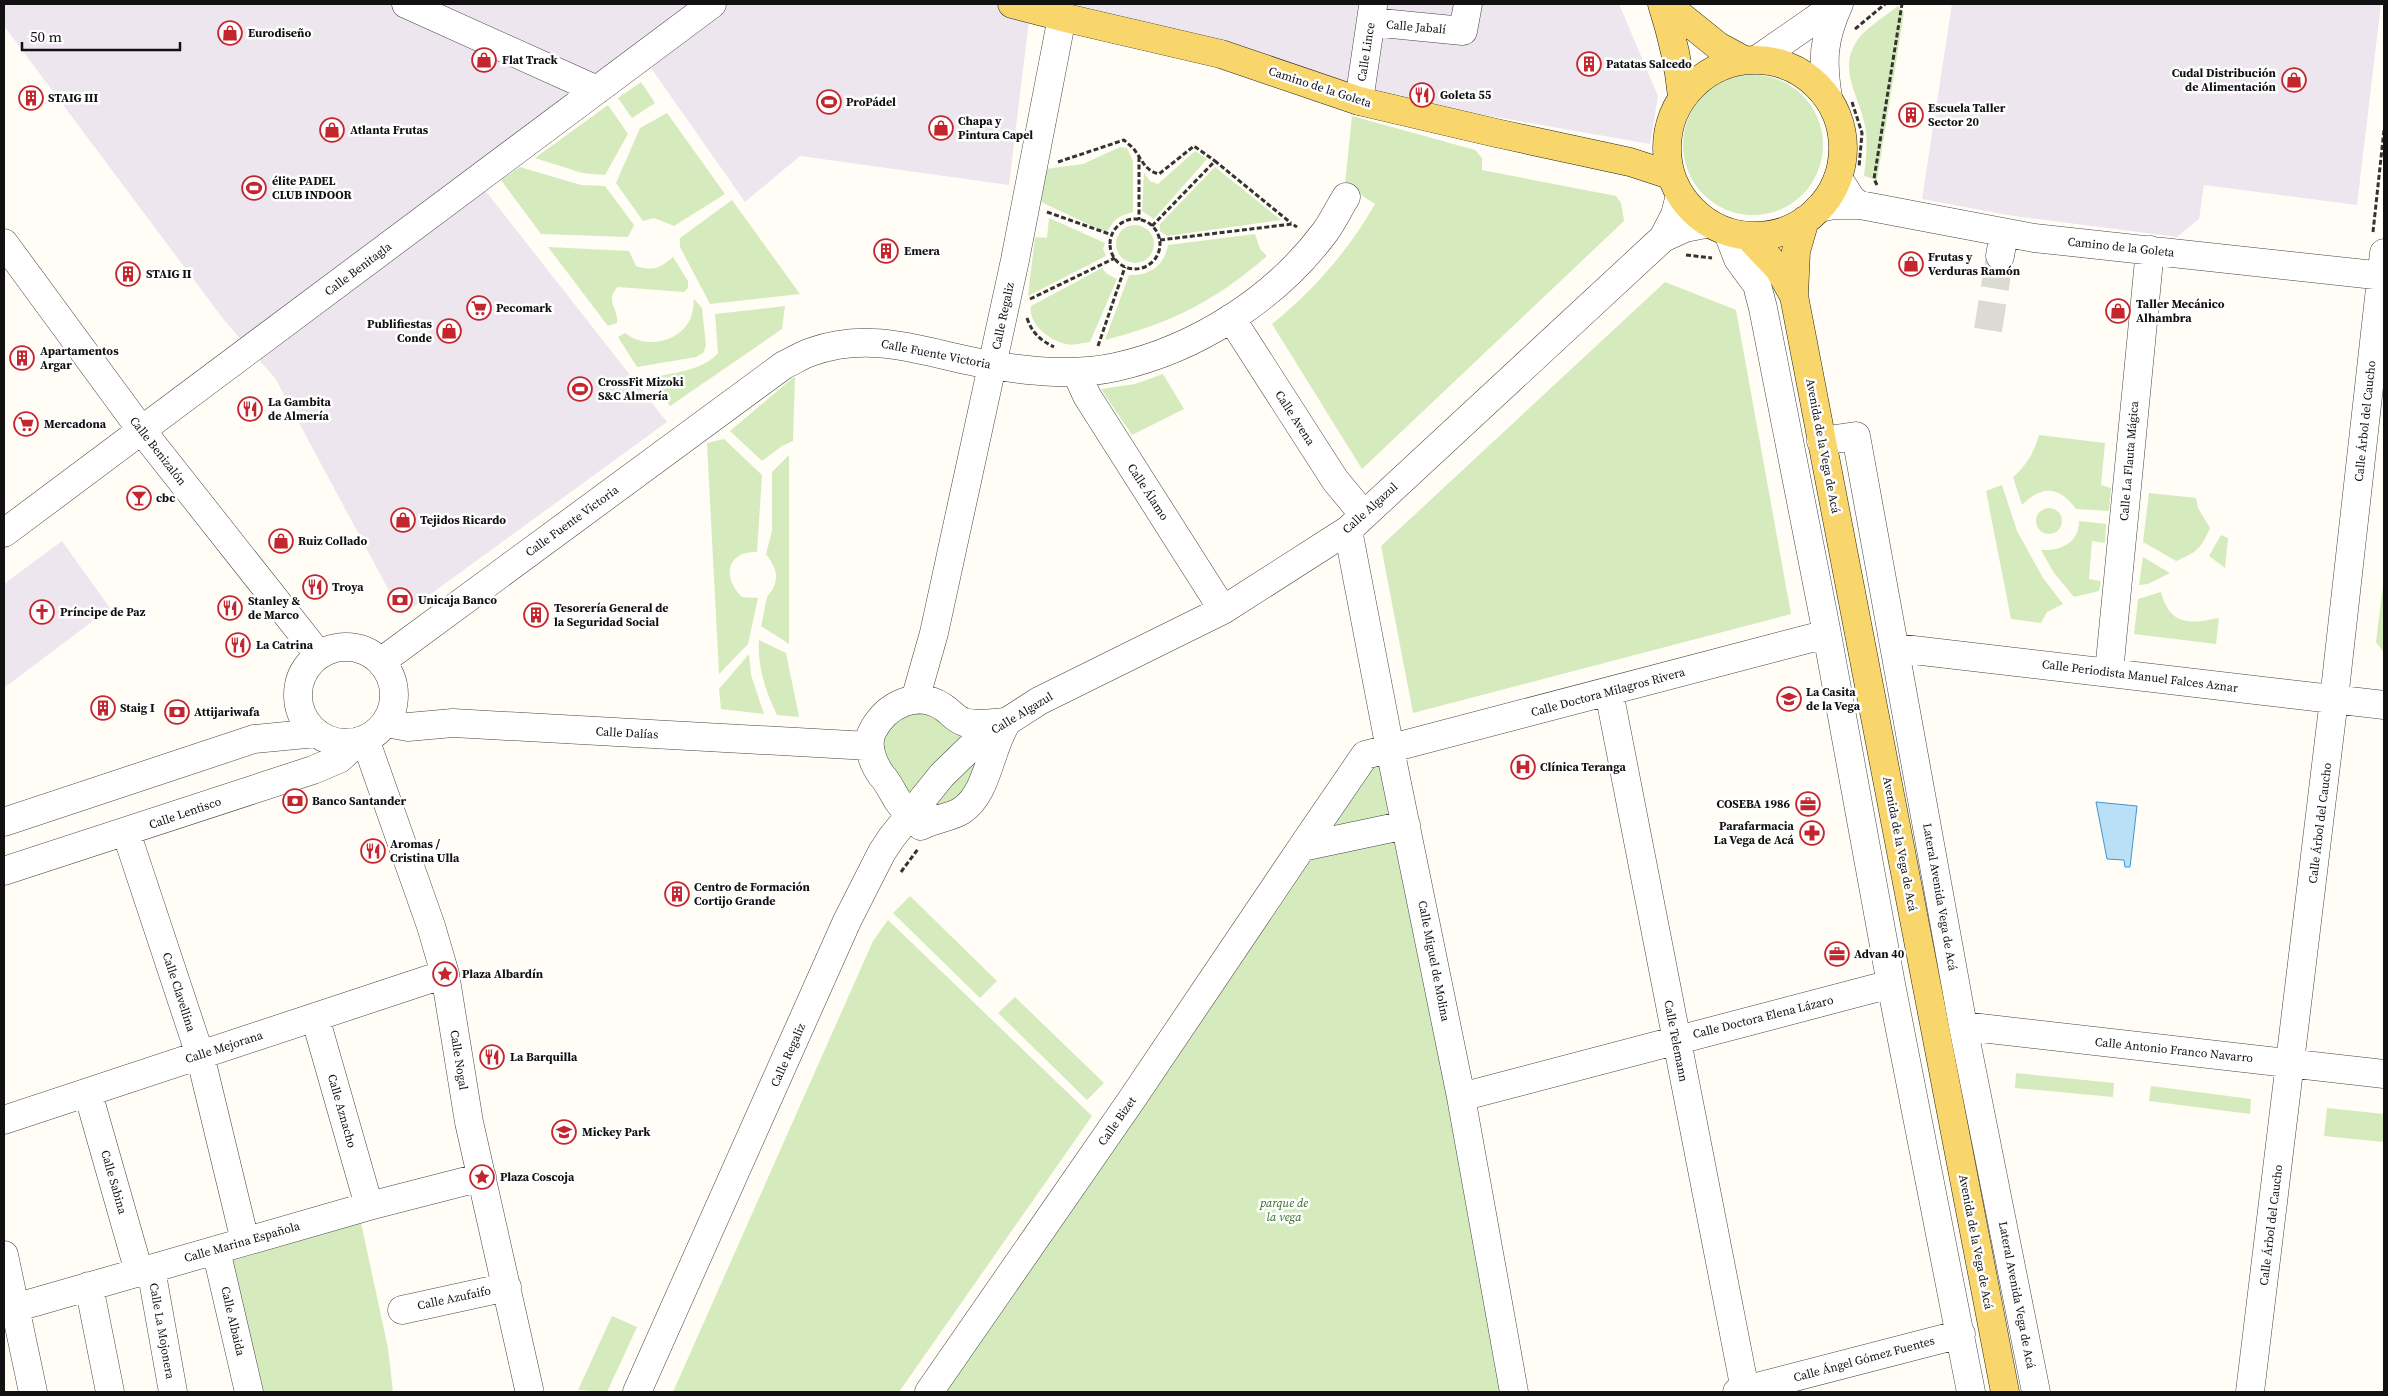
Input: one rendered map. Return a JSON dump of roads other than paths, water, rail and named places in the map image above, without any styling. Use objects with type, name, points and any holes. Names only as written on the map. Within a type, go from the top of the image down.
[{"type":"main road","name":"Camino de la Goleta","points":[[1012,4],[1062,18],[1221,54],[1359,101],[1630,162],[1672,175]]},
{"type":"main road","points":[[1662,4],[1672,33],[1679,66],[1682,97]]},
{"type":"main road","points":[[1666,4],[1705,37],[1751,60],[1786,65],[1839,98],[1838,119],[1848,175],[1812,214],[1797,226],[1775,233],[1727,231],[1672,175],[1671,119],[1682,97],[1715,68],[1751,60]]},
{"type":"main road","name":"Avenida de la Vega de Acá","points":[[1812,214],[1796,251],[1794,296],[2005,1392]]},
{"type":"main road","name":"Avenida de la Vega de Acá","points":[[1727,231],[1779,270],[1794,296]]},
{"type":"street","points":[[406,4],[597,90]]},
{"type":"street","name":"Calle Benitagla","points":[[4,533],[712,4]]},
{"type":"street","name":"Calle Jabalí","points":[[1372,13],[1463,31],[1468,4]]},
{"type":"street","points":[[1751,60],[1838,4]]},
{"type":"street","points":[[1838,4],[1829,26],[1823,57],[1839,98]]},
{"type":"street","name":"Calle Lince","points":[[1359,101],[1372,13]]},
{"type":"street","name":"Calle Regaliz","points":[[915,700],[934,633],[992,365],[1022,225],[1062,18]]},
{"type":"street","name":"Calle Algazul","points":[[1672,175],[1675,215],[1672,247]]},
{"type":"street","points":[[1848,175],[1848,195],[1870,198]]},
{"type":"street","name":"Calle Fuente Victoria","points":[[382,661],[784,365],[811,352],[853,342],[891,343],[992,365],[1050,373],[1117,367],[1161,353],[1231,318],[1263,296],[1298,264],[1326,232],[1346,197]]},
{"type":"street","name":"Camino de la Goleta","points":[[1812,214],[1834,205],[1870,198],[2002,245],[2380,261]]},
{"type":"street","name":"Calle Algazul","points":[[983,752],[1007,722],[1039,701],[1223,610],[1356,522],[1672,247],[1685,228],[1727,231]]},
{"type":"street","points":[[1727,231],[1738,259],[1756,282],[1761,299],[1827,634],[1891,984],[1971,1392]]},
{"type":"street","name":"Calle Benizalón","points":[[4,243],[142,431],[319,655]]},
{"type":"street","name":"Calle La Flauta Mágica","points":[[2109,672],[2150,250]]},
{"type":"street","name":"Calle Árbol del Caucho","points":[[2250,1392],[2334,699],[2380,261]]},
{"type":"street","name":"Calle Avena","points":[[1231,318],[1335,480],[1356,522]]},
{"type":"street","name":"Calle Álamo","points":[[1076,372],[1087,396],[1223,610]]},
{"type":"street","name":"Lateral Avenida Vega de Acá","points":[[1821,441],[1856,436],[1896,648],[1963,1026],[2036,1392]]},
{"type":"street","name":"Calle Miguel de Molina","points":[[1356,522],[1390,749],[1461,1098],[1514,1392]]},
{"type":"street","name":"Calle Doctora Milagros Rivera","points":[[1390,749],[1827,634]]},
{"type":"street","points":[[339,646],[351,646],[367,651],[382,661],[390,673],[395,692],[391,713],[386,723],[362,740],[337,742],[317,734],[308,725],[299,708],[298,685],[302,674],[319,655],[339,646]]},
{"type":"street","name":"Calle Periodista Manuel Falces Aznar","points":[[1896,648],[2384,705]]},
{"type":"street","name":"Calle Telemann","points":[[1609,692],[1741,1391]]},
{"type":"street","points":[[892,837],[962,811],[983,786],[983,752],[943,706],[928,701],[915,700],[893,706],[879,718],[871,733],[869,746],[878,771],[902,804],[938,819]]},
{"type":"street","points":[[254,739],[299,708]]},
{"type":"street","points":[[956,719],[966,723],[980,724],[1007,722]]},
{"type":"street","name":"Calle Dalías","points":[[386,723],[408,726],[453,723],[869,746]]},
{"type":"street","points":[[4,822],[254,739],[317,734]]},
{"type":"street","name":"Calle Lentisco","points":[[4,871],[313,770],[339,758],[362,740]]},
{"type":"street","name":"Calle Nogal","points":[[362,740],[431,926],[445,974],[469,1122],[507,1287],[526,1391]]},
{"type":"street","name":"Calle Bizet","points":[[929,1392],[1130,1102],[1365,755],[1390,749]]},
{"type":"street","name":"Calle Regaliz","points":[[637,1392],[847,921],[882,852],[892,837],[902,804],[942,775],[983,752]]},
{"type":"street","points":[[1302,847],[1406,825]]},
{"type":"street","name":"Calle Clavellina","points":[[126,832],[200,1055],[245,1241]]},
{"type":"street","name":"Calle Mejorana","points":[[4,1120],[445,974]]},
{"type":"street","name":"Calle Doctora Elena Lázaro","points":[[1461,1098],[1891,984]]},
{"type":"street","name":"Calle Aznacho","points":[[315,1017],[369,1206]]},
{"type":"street","name":"Calle Antonio Franco Navarro","points":[[1963,1026],[2384,1074]]},
{"type":"street","name":"Calle Sabina","points":[[88,1093],[145,1270]]},
{"type":"street","name":"Calle Marina Española","points":[[10,1309],[369,1206],[482,1177]]},
{"type":"street","name":"Calle Albaida","points":[[216,1250],[249,1392]]},
{"type":"street","points":[[4,1256],[10,1309],[33,1392]]},
{"type":"street","name":"Calle La Mojonera","points":[[145,1270],[173,1392]]},
{"type":"street","points":[[89,1286],[110,1392]]},
{"type":"street","name":"Calle Azufaifo","points":[[402,1310],[507,1287]]},
{"type":"street","name":"Calle Ángel Gómez Fuentes","points":[[1741,1391],[1961,1334]]},
{"type":"water","points":[[2096,802],[2137,806],[2130,867],[2125,867],[2124,860],[2107,859]]},
{"type":"tunnel","points":[[1988,330],[2000,256]]},
{"type":"place","name":"Eurodiseño","points":[[230,33]]},
{"type":"place","name":"Flat Track","points":[[484,60]]},
{"type":"place","name":"Patatas Salcedo","points":[[1589,64]]},
{"type":"place","name":"Cudal Distribución de Alimentación","points":[[2294,80]]},
{"type":"place","name":"Goleta 55","points":[[1422,95]]},
{"type":"place","name":"STAIG III","points":[[31,98]]},
{"type":"place","name":"ProPádel","points":[[829,102]]},
{"type":"place","name":"Escuela Taller Sector 20","points":[[1911,115]]},
{"type":"place","name":"Chapa y Pintura Capel","points":[[941,128]]},
{"type":"place","name":"Atlanta Frutas","points":[[332,130]]},
{"type":"place","name":"élite PADEL CLUB INDOOR","points":[[254,188]]},
{"type":"place","name":"Emera","points":[[886,251]]},
{"type":"place","name":"Frutas y Verduras Ramón","points":[[1911,264]]},
{"type":"place","name":"STAIG II","points":[[128,274]]},
{"type":"place","name":"Pecomark","points":[[479,308]]},
{"type":"place","name":"Taller Mecánico Alhambra","points":[[2118,311]]},
{"type":"place","name":"Publifiestas Conde","points":[[449,331]]},
{"type":"place","name":"Apartamentos Argar","points":[[22,358]]},
{"type":"place","name":"CrossFit Mizoki S&C Almería","points":[[580,389]]},
{"type":"place","name":"La Gambita de Almería","points":[[250,409]]},
{"type":"place","name":"Mercadona","points":[[26,424]]},
{"type":"place","name":"cbc","points":[[139,498]]},
{"type":"place","name":"Tejidos Ricardo","points":[[403,520]]},
{"type":"place","name":"Ruiz Collado","points":[[281,541]]},
{"type":"place","name":"Troya","points":[[315,587]]},
{"type":"place","name":"Unicaja Banco","points":[[400,600]]},
{"type":"place","name":"Stanley & de Marco","points":[[230,608]]},
{"type":"place","name":"Príncipe de Paz","points":[[42,612]]},
{"type":"place","name":"Tesorería General de la Seguridad Social","points":[[536,615]]},
{"type":"place","name":"La Catrina","points":[[238,645]]},
{"type":"place","name":"La Casita de la Vega","points":[[1789,699]]},
{"type":"place","name":"Staig I","points":[[103,708]]},
{"type":"place","name":"Attijariwafa","points":[[177,712]]},
{"type":"place","name":"Clínica Teranga","points":[[1523,767]]},
{"type":"place","name":"Banco Santander","points":[[295,801]]},
{"type":"place","name":"COSEBA 1986","points":[[1808,804]]},
{"type":"place","name":"Parafarmacia La Vega de Acá","points":[[1812,833]]},
{"type":"place","name":"Aromas / Cristina Ulla","points":[[373,851]]},
{"type":"place","name":"Centro de Formación Cortijo Grande","points":[[677,894]]},
{"type":"place","name":"Advan 40","points":[[1837,954]]},
{"type":"place","name":"Plaza Albardín","points":[[445,974]]},
{"type":"place","name":"La Barquilla","points":[[492,1057]]},
{"type":"place","name":"Mickey Park","points":[[564,1132]]},
{"type":"place","name":"Plaza Coscoja","points":[[482,1177]]},
{"type":"park label","name":"parque de la vega","points":[[1284,1210]]}]
